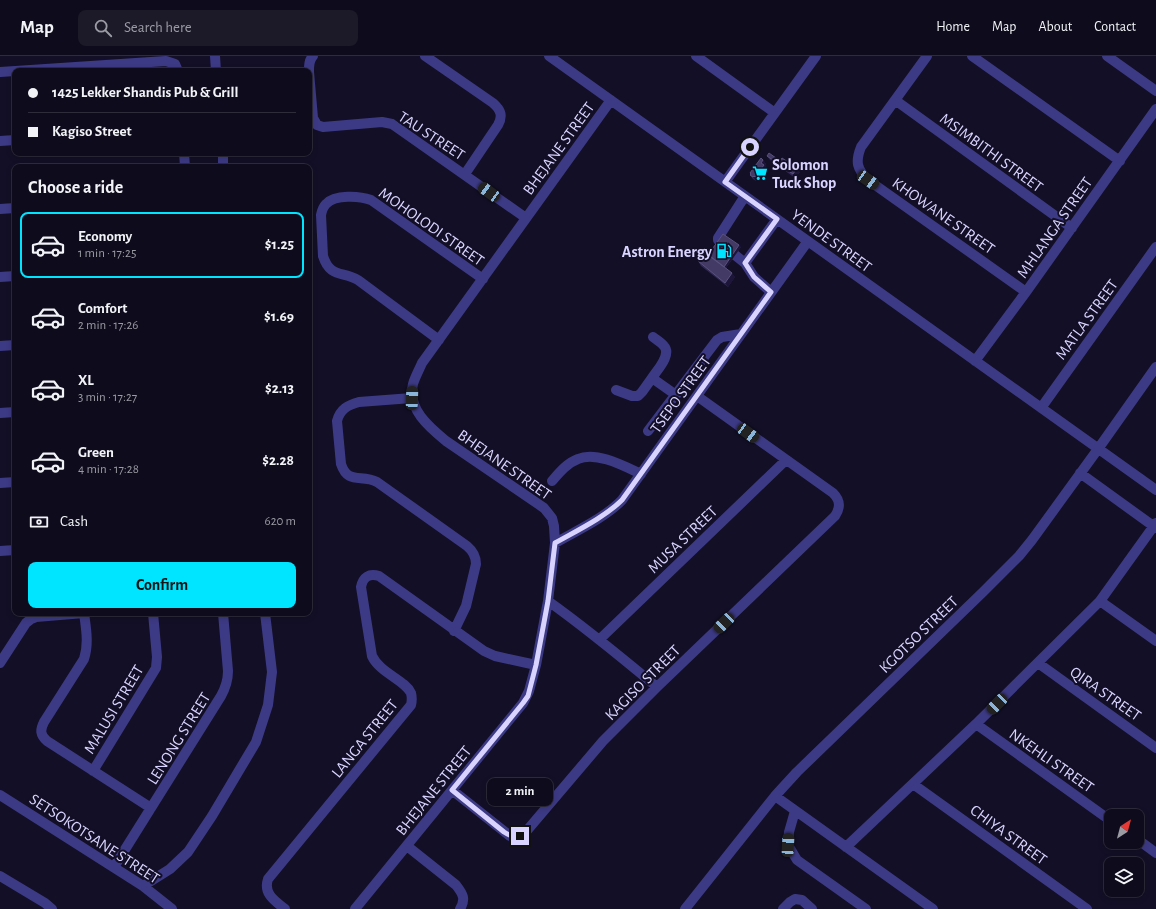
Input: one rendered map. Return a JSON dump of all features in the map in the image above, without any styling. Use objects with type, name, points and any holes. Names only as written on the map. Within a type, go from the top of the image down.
[{"type":"street","points":[[215,56],[216,68]]},
{"type":"street","name":"TAU STREET","points":[[309,68],[309,64],[313,56]]},
{"type":"street","name":"TAU STREET","points":[[425,56],[493,103],[501,112],[501,120],[498,126],[464,174]]},
{"type":"street","name":"YENDE STREET","points":[[549,56],[1156,490]]},
{"type":"street","points":[[696,56],[775,112]]},
{"type":"street","points":[[725,182],[816,56]]},
{"type":"street","name":"KHOWANE STREET","points":[[927,56],[861,148],[857,161],[858,168],[868,180],[1026,292]]},
{"type":"street","points":[[972,56],[1120,161]]},
{"type":"street","points":[[1107,56],[1156,91]]},
{"type":"street","points":[[60,68],[166,61],[175,64],[177,68]]},
{"type":"street","points":[[0,72],[12,71]]},
{"type":"street","name":"BHEJANE STREET","points":[[354,909],[528,696],[536,665],[548,601],[555,543],[552,518],[544,508],[446,441],[432,430],[422,419],[412,398],[415,377],[422,363],[611,100]]},
{"type":"street","name":"MSIMBITHI STREET","points":[[895,100],[1072,228]]},
{"type":"street","name":"MHLANGA STREET","points":[[975,361],[1156,110]]},
{"type":"street","name":"TAU STREET","points":[[312,118],[317,125],[324,127],[382,122],[392,124],[526,218]]},
{"type":"street","points":[[0,141],[12,140]]},
{"type":"street","points":[[720,242],[718,238],[745,196]]},
{"type":"street","name":"MOHOLODI STREET","points":[[439,340],[352,276],[335,273],[330,269],[325,263],[323,256],[321,215],[325,204],[336,198],[360,197],[371,200],[483,279]]},
{"type":"street","points":[[0,209],[12,208]]},
{"type":"street","points":[[745,263],[777,219]]},
{"type":"street","name":"TSEPO STREET","points":[[555,543],[616,506],[622,500],[808,241]]},
{"type":"street","name":"MATLA STREET","points":[[1041,408],[1156,247]]},
{"type":"street","points":[[735,255],[745,263],[754,277],[771,292]]},
{"type":"street","points":[[0,277],[12,276]]},
{"type":"street","points":[[648,431],[717,340],[722,337],[741,334]]},
{"type":"street","points":[[616,390],[632,396],[638,396],[652,378],[666,356],[664,346],[653,337]]},
{"type":"street","points":[[0,346],[12,345]]},
{"type":"street","name":"KGOTSO STREET","points":[[685,909],[775,796],[805,764],[1006,570],[1032,540],[1156,367]]},
{"type":"street","points":[[652,378],[676,395]]},
{"type":"street","points":[[697,396],[786,460]]},
{"type":"street","points":[[412,398],[359,402],[351,404],[345,408],[338,416],[337,421],[341,464],[346,475],[377,482],[467,546],[474,553],[476,564],[466,606],[454,630]]},
{"type":"street","points":[[0,413],[12,412]]},
{"type":"street","points":[[552,481],[565,467],[571,463],[578,459],[588,457],[603,459],[619,464],[640,474]]},
{"type":"street","name":"KAGISO STREET","points":[[452,790],[510,836],[520,836],[530,829],[600,745],[657,687],[835,516],[838,511],[839,500],[833,493],[786,460]]},
{"type":"street","name":"MUSA STREET","points":[[600,639],[786,460]]},
{"type":"street","points":[[846,847],[976,724],[1100,601],[1155,526],[1080,473]]},
{"type":"street","points":[[0,483],[12,482]]},
{"type":"street","points":[[0,551],[12,550]]},
{"type":"street","name":"LANGA STREET","points":[[286,909],[269,894],[266,884],[268,878],[411,705],[412,697],[408,689],[381,668],[374,661],[372,656],[361,587],[365,577],[374,575],[379,576],[490,654],[536,665]]},
{"type":"street","points":[[548,601],[576,620],[657,687]]},
{"type":"street","points":[[1100,601],[1156,641]]},
{"type":"street","points":[[0,663],[26,623],[36,617],[48,616]]},
{"type":"street","points":[[84,616],[87,643],[86,654],[41,727],[41,734],[47,741],[151,808]]},
{"type":"street","name":"MALUSI STREET","points":[[93,771],[156,668],[157,657],[154,616]]},
{"type":"street","name":"LENONG STREET","points":[[114,867],[227,686],[228,671],[223,616]]},
{"type":"street","points":[[143,886],[170,868],[188,852],[212,816],[256,742],[268,705],[272,672],[265,616]]},
{"type":"street","name":"QIRA STREET","points":[[1038,663],[1156,748]]},
{"type":"street","name":"NKEHLI STREET","points":[[976,724],[1104,816]]},
{"type":"street","name":"CHIYA STREET","points":[[913,784],[1087,909]]},
{"type":"street","name":"SETSOKOTSANE STREET","points":[[0,795],[143,886],[172,909]]},
{"type":"street","points":[[775,796],[933,909]]},
{"type":"street","points":[[795,811],[789,832],[788,845],[797,860],[866,909]]},
{"type":"street","points":[[1144,844],[1156,853]]},
{"type":"street","points":[[407,846],[456,885],[464,897],[464,902],[460,909]]},
{"type":"street","points":[[0,876],[45,903],[52,909]]},
{"type":"street","points":[[783,909],[795,899],[802,900],[812,909]]},
{"type":"building","points":[[769,153],[780,161],[782,158],[797,168],[793,174],[767,156]]},
{"type":"building","points":[[761,158],[763,160],[761,163],[764,165],[755,177],[753,177],[750,173]]},
{"type":"building","points":[[723,234],[739,245],[724,267],[708,255]]},
{"type":"building","points":[[705,252],[732,273],[725,283],[698,261]]},
{"type":"place","name":"Solomon Tuck Shop","points":[[760,173]]},
{"type":"place","name":"Astron Energy","points":[[724,251]]},
{"type":"route","points":[[520,836],[510,836],[504,832],[452,790],[528,696],[536,665],[548,601],[555,543],[607,512],[622,500],[771,292],[754,277],[745,263],[777,219],[725,182],[750,147]]}]
